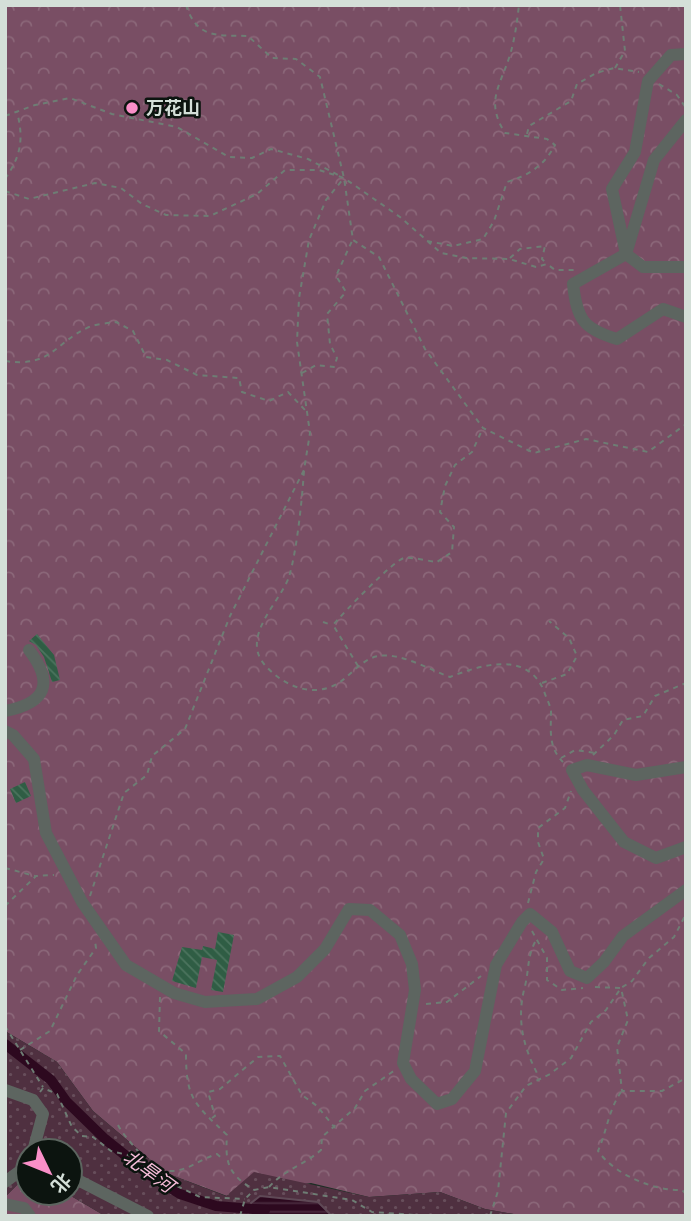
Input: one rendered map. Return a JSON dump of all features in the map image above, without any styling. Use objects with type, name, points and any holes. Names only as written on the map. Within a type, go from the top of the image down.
[{"type":"street","points":[[686,54],[671,55],[650,78],[635,152],[611,190],[626,254],[643,267],[686,267]]},
{"type":"street","points":[[686,120],[654,160],[626,254],[573,284],[576,312],[594,332],[617,340],[663,309],[686,317]]},
{"type":"street","points":[[5,711],[29,704],[44,691],[46,685],[38,663],[29,650]]},
{"type":"street","points":[[5,731],[13,735],[34,759],[46,833],[86,908],[126,965],[174,993],[205,1002],[257,999],[297,977],[325,949],[349,909],[370,910],[400,935],[412,964],[415,990],[404,1063],[411,1079],[437,1104],[452,1099],[475,1071],[496,965],[526,918],[552,932],[570,971],[587,978],[604,962],[623,936],[686,890]]},
{"type":"street","points":[[686,767],[636,775],[587,765],[574,775],[624,842],[656,858],[686,847]]},
{"type":"street","points":[[5,1090],[33,1100],[43,1114],[37,1137]]},
{"type":"street","points":[[84,1183],[148,1216]]},
{"type":"street","points":[[5,1204],[24,1208],[30,1216]]},
{"type":"path","points":[[186,5],[192,23],[211,35],[248,36],[271,58],[296,60],[320,77],[344,178],[353,240],[336,276],[346,292],[327,314],[330,344],[337,358],[334,367],[316,365],[302,373]]},
{"type":"path","points":[[426,241],[453,246],[483,239],[494,221],[507,183],[528,176],[548,158],[555,145],[547,139],[505,133],[496,119],[494,101],[516,32],[519,5]]},
{"type":"path","points":[[614,68],[625,51],[620,5]]},
{"type":"path","points":[[527,135],[529,126],[571,101],[577,84],[596,73],[614,68],[638,71],[677,95],[686,108]]},
{"type":"path","points":[[5,116],[70,99],[112,114],[177,127],[229,157],[252,158],[271,149],[308,159],[344,178],[400,217],[441,253],[466,258],[509,258],[536,267],[547,264]]},
{"type":"path","points":[[5,178],[19,158],[22,140],[17,112]]},
{"type":"path","points":[[5,191],[29,199],[95,183],[121,188],[142,204],[166,215],[210,216],[257,194],[285,170],[319,170],[344,178]]},
{"type":"path","points":[[344,178],[326,200],[309,240],[299,298],[297,342],[310,433],[302,506],[288,578],[268,610],[258,637],[261,661],[279,681],[312,691],[335,685],[377,655],[394,656],[450,677],[476,667],[501,664],[523,666],[541,683],[551,708],[550,731],[554,753],[574,775],[565,808],[538,828],[538,842],[544,859],[527,897],[526,918],[535,942],[547,958],[547,980],[562,990],[621,988]]},
{"type":"path","points":[[353,240],[379,257],[425,349],[483,428],[534,453],[586,439],[648,452],[686,424]]},
{"type":"path","points":[[509,258],[520,249],[545,246],[542,259],[555,270],[595,271]]},
{"type":"path","points":[[5,361],[21,363],[51,355],[89,327],[116,322],[133,331],[146,357],[167,360],[197,374],[239,378],[242,392],[269,401],[288,392],[307,412]]},
{"type":"path","points":[[333,625],[349,606],[376,584],[384,570],[403,558],[437,562],[452,552],[454,527],[440,512],[445,486],[455,465],[472,452],[483,428]]},
{"type":"path","points":[[86,908],[124,793],[147,775],[152,755],[185,729],[230,616],[304,470]]},
{"type":"path","points":[[541,683],[567,674],[577,656],[569,638],[549,621]]},
{"type":"path","points":[[323,622],[333,625],[358,667]]},
{"type":"path","points":[[587,765],[594,753],[614,735],[623,720],[643,716],[655,696],[686,683]]},
{"type":"path","points":[[560,759],[575,750],[594,753]]},
{"type":"path","points":[[5,868],[36,876],[67,874]]},
{"type":"path","points":[[5,906],[36,876]]},
{"type":"path","points":[[490,1216],[498,1191],[506,1113],[526,1086],[571,1058],[591,1022],[606,1010],[621,988],[632,981],[649,958],[674,937],[686,914]]},
{"type":"path","points":[[20,1050],[50,1031],[77,975],[96,948],[95,939]]},
{"type":"path","points":[[535,942],[527,958],[526,984],[520,1000],[521,1029],[540,1079]]},
{"type":"path","points":[[412,1005],[447,1002],[496,965]]},
{"type":"path","points":[[161,985],[159,1031],[186,1054],[186,1086],[199,1108],[227,1135],[226,1162]]},
{"type":"path","points":[[621,988],[628,1020],[617,1047],[622,1091],[610,1109],[606,1134],[598,1151],[606,1162],[641,1185],[655,1185],[669,1191],[682,1190],[686,1194]]},
{"type":"path","points":[[5,1026],[43,1088],[57,1094],[72,1127],[82,1136],[93,1137],[111,1151],[132,1156],[166,1181],[200,1197],[245,1199]]},
{"type":"path","points":[[211,1119],[215,1116],[208,1093],[220,1089],[258,1057],[280,1056],[302,1095],[317,1106],[335,1128]]},
{"type":"path","points":[[269,1187],[289,1169],[305,1164],[321,1150],[322,1137],[355,1108],[365,1091],[404,1063]]},
{"type":"path","points":[[622,1091],[662,1091],[686,1078]]},
{"type":"path","points":[[33,1100],[43,1088]]},
{"type":"path","points":[[118,1125],[135,1151],[149,1162],[151,1171]]},
{"type":"path","points":[[132,1156],[135,1151]]},
{"type":"path","points":[[166,1181],[169,1171],[187,1169],[200,1159],[217,1154],[239,1181],[254,1189],[269,1187],[352,1200],[372,1212],[430,1216]]},
{"type":"path","points":[[240,1216],[245,1199],[254,1189]]},
{"type":"green space","points":[[5,5],[686,5],[686,1216],[525,1216],[485,1209],[440,1192],[369,1197],[311,1183],[227,1196],[166,1173],[93,1111],[57,1062],[5,1031]]},
{"type":"green space","points":[[14,1188],[14,1207],[84,1207],[84,1204],[105,1216],[5,1216],[5,1197]]},
{"type":"shaded area","points":[[5,1031],[57,1062],[93,1111],[166,1173],[226,1196],[254,1172],[369,1197],[440,1192],[485,1209],[525,1216],[105,1216],[84,1204],[84,1137],[14,1137],[14,1188],[5,1197]]},
{"type":"shaded area","points":[[260,1196],[318,1202],[331,1215],[251,1216],[251,1203]]},
{"type":"building","points":[[37,634],[54,655],[60,680],[52,682],[44,657],[36,645],[29,641]]},
{"type":"building","points":[[25,782],[31,796],[16,803],[10,789]]},
{"type":"building","points":[[218,932],[234,935],[223,992],[211,990],[217,960],[202,957],[196,988],[172,981],[182,947],[202,950],[203,946],[215,949]]},
{"type":"waterway","name":"北旱河","points":[[5,1044],[51,1080],[66,1101],[105,1139],[151,1176],[180,1194],[216,1206],[265,1210]]},
{"type":"waterway","points":[[331,1215],[355,1216]]},
{"type":"place","name":"万花山","points":[[132,108]]}]
